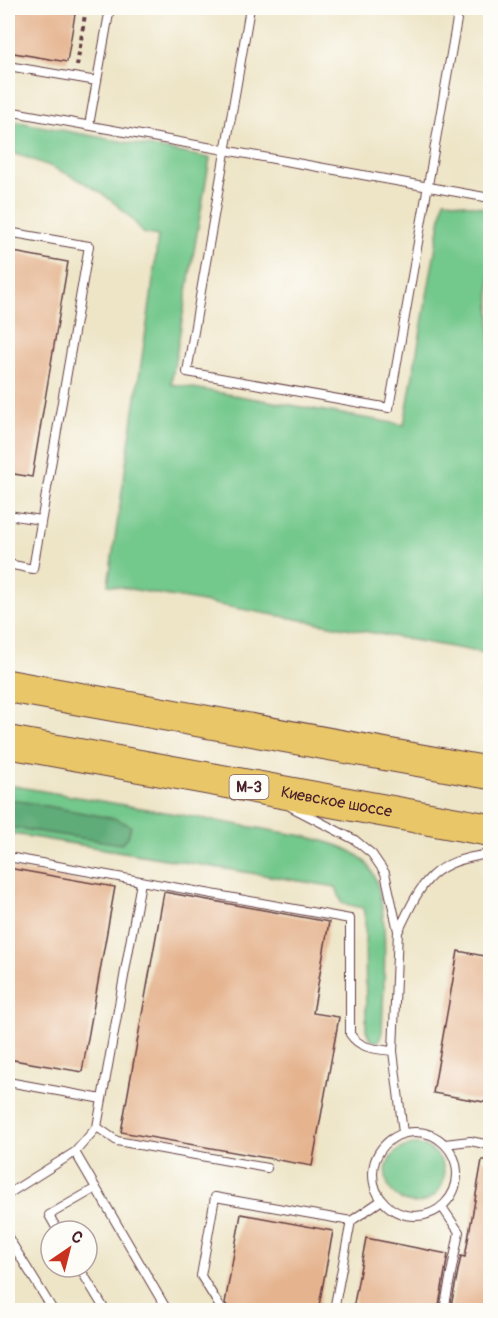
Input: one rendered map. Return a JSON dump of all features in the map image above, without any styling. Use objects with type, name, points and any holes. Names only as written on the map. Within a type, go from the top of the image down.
[{"type":"highway","points":[[8,686],[490,773]]},
{"type":"highway","name":"Киевское шоссе","points":[[8,742],[490,830]]},
{"type":"lane","points":[[89,125],[110,8]]},
{"type":"lane","points":[[250,8],[187,372],[390,408],[459,8]]},
{"type":"lane","points":[[8,66],[97,81]]},
{"type":"lane","points":[[8,111],[490,198]]},
{"type":"lane","points":[[8,232],[89,246],[33,569],[8,564]]},
{"type":"lane","points":[[8,514],[41,520]]},
{"type":"lane","points":[[244,786],[276,800]]},
{"type":"lane","points":[[286,805],[339,830],[361,844],[372,854],[385,873],[398,931],[393,1051],[403,1133]]},
{"type":"lane","points":[[398,931],[417,892],[431,876],[453,862],[490,854]]},
{"type":"lane","points":[[8,857],[350,920],[350,1034],[355,1042],[372,1049],[393,1051]]},
{"type":"lane","points":[[8,1194],[75,1152],[97,1127],[141,882]]},
{"type":"lane","points":[[8,1082],[102,1100]]},
{"type":"lane","points":[[97,1127],[117,1141],[267,1168]]},
{"type":"lane","points":[[420,1132],[431,1134],[445,1144],[454,1157],[458,1179],[450,1199],[442,1207],[422,1216],[411,1216],[390,1208],[376,1191],[373,1180],[375,1158],[388,1141],[403,1133],[420,1132]]},
{"type":"lane","points":[[445,1144],[470,1141],[490,1145]]},
{"type":"lane","points":[[75,1152],[167,1311]]},
{"type":"lane","points":[[51,1219],[49,1215],[96,1188]]},
{"type":"lane","points":[[222,1311],[201,1276],[215,1197],[351,1221],[382,1200]]},
{"type":"lane","points":[[442,1207],[459,1232],[444,1311]]},
{"type":"lane","points":[[334,1311],[351,1221]]},
{"type":"lane","points":[[8,1237],[53,1311]]},
{"type":"lane","points":[[86,1279],[105,1311]]},
{"type":"path","points":[[75,77],[86,8]]},
{"type":"green space","points":[[8,120],[210,158],[171,384],[404,425],[444,200],[490,209],[490,654],[108,585],[158,236],[143,233],[131,218],[100,192],[64,172],[8,152]]},
{"type":"green space","points":[[8,785],[304,836],[354,853],[367,864],[375,878],[383,920],[385,969],[382,1032],[379,1041],[374,1042],[366,1030],[363,908],[342,903],[336,887],[8,833]]},
{"type":"green space","points":[[8,799],[117,819],[131,826],[128,837],[121,844],[8,827]]},
{"type":"green space","points":[[409,1145],[421,1145],[436,1153],[444,1168],[444,1180],[436,1195],[421,1203],[409,1203],[394,1195],[386,1180],[386,1168],[394,1153]]},
{"type":"building","points":[[8,8],[76,8],[67,62],[8,52]]},
{"type":"building","points":[[8,251],[68,262],[32,477],[8,473]]},
{"type":"building","points":[[8,868],[115,887],[82,1072],[8,1059]]},
{"type":"building","points":[[164,892],[329,922],[313,1013],[339,1017],[312,1166],[121,1132]]},
{"type":"building","points":[[458,951],[490,957],[490,1103],[433,1093]]},
{"type":"building","points":[[482,1160],[490,1160],[490,1311],[450,1311],[461,1256],[465,1257]]},
{"type":"building","points":[[241,1214],[333,1231],[318,1311],[246,1311],[228,1307],[225,1303]]},
{"type":"building","points":[[366,1238],[448,1254],[438,1311],[361,1311],[353,1309]]}]
